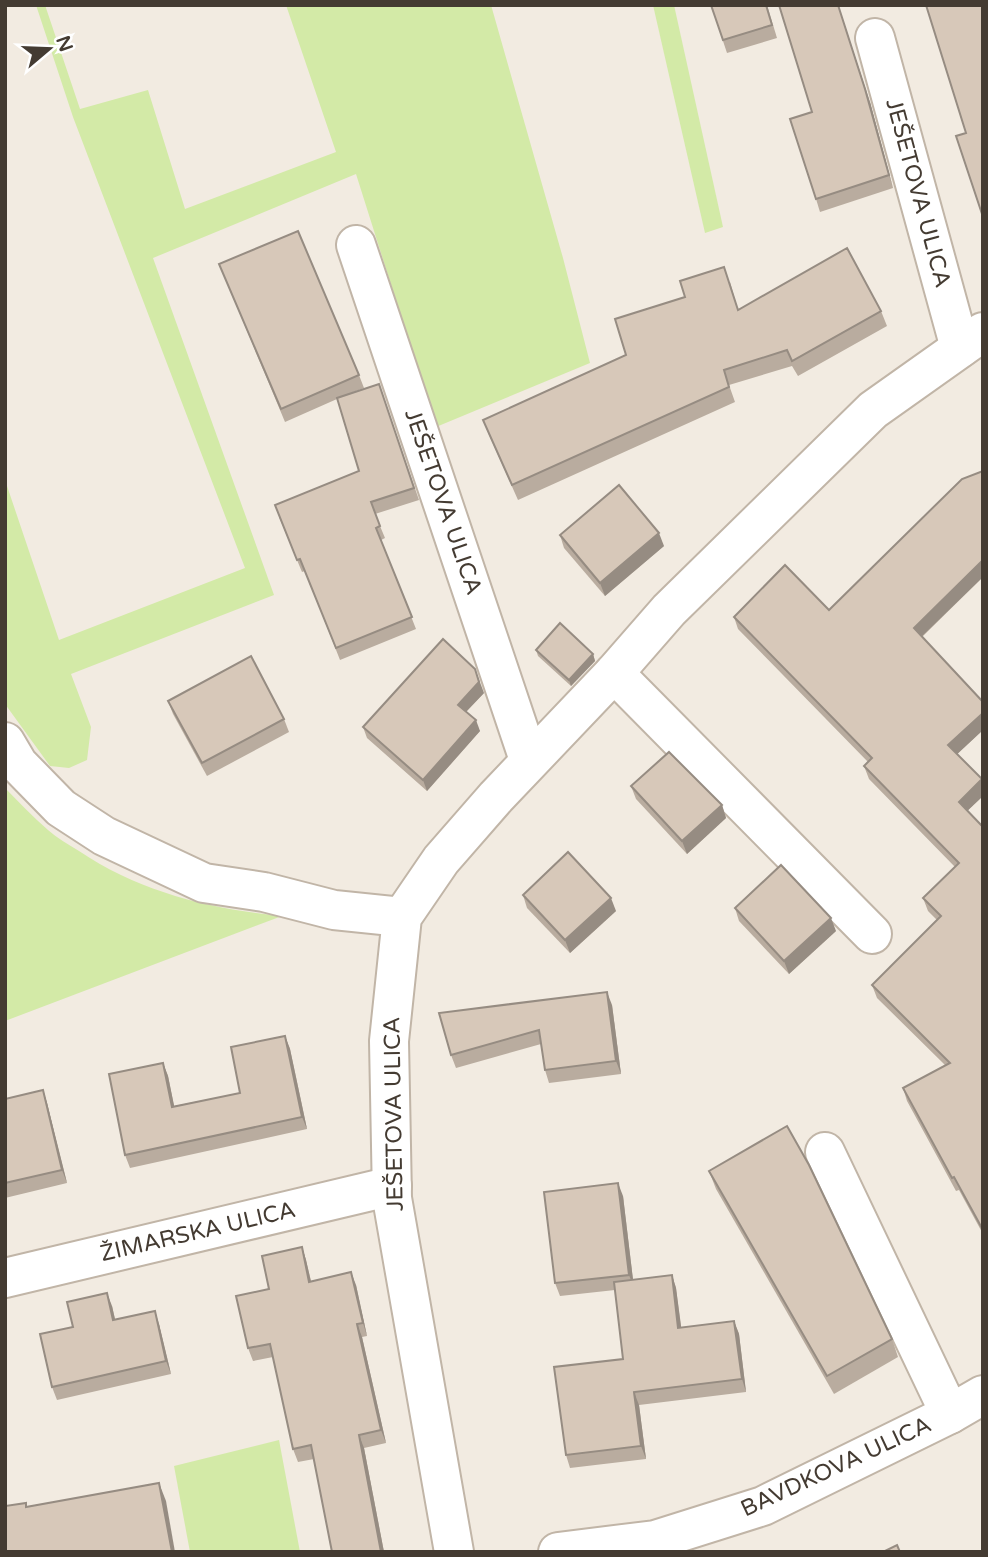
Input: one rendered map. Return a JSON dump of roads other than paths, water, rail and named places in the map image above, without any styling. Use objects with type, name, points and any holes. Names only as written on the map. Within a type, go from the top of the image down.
[{"type":"street","name":"JEŠETOVA ULICA","points":[[454,1552],[394,1211],[389,1041],[402,917],[441,860],[669,610],[873,410],[972,340],[875,38]]},
{"type":"street","name":"JEŠETOVA ULICA","points":[[356,245],[530,760]]},
{"type":"street","points":[[614,673],[872,934]]},
{"type":"street","points":[[5,742],[18,764],[61,808],[104,836],[204,883],[264,892],[334,910],[402,917]]},
{"type":"street","name":"BAVDKOVA ULICA","points":[[825,1152],[950,1414]]},
{"type":"street","name":"ŽIMARSKA ULICA","points":[[5,1278],[392,1186]]},
{"type":"street","name":"BAVDKOVA ULICA","points":[[558,1552],[655,1540],[763,1506],[983,1395]]}]
